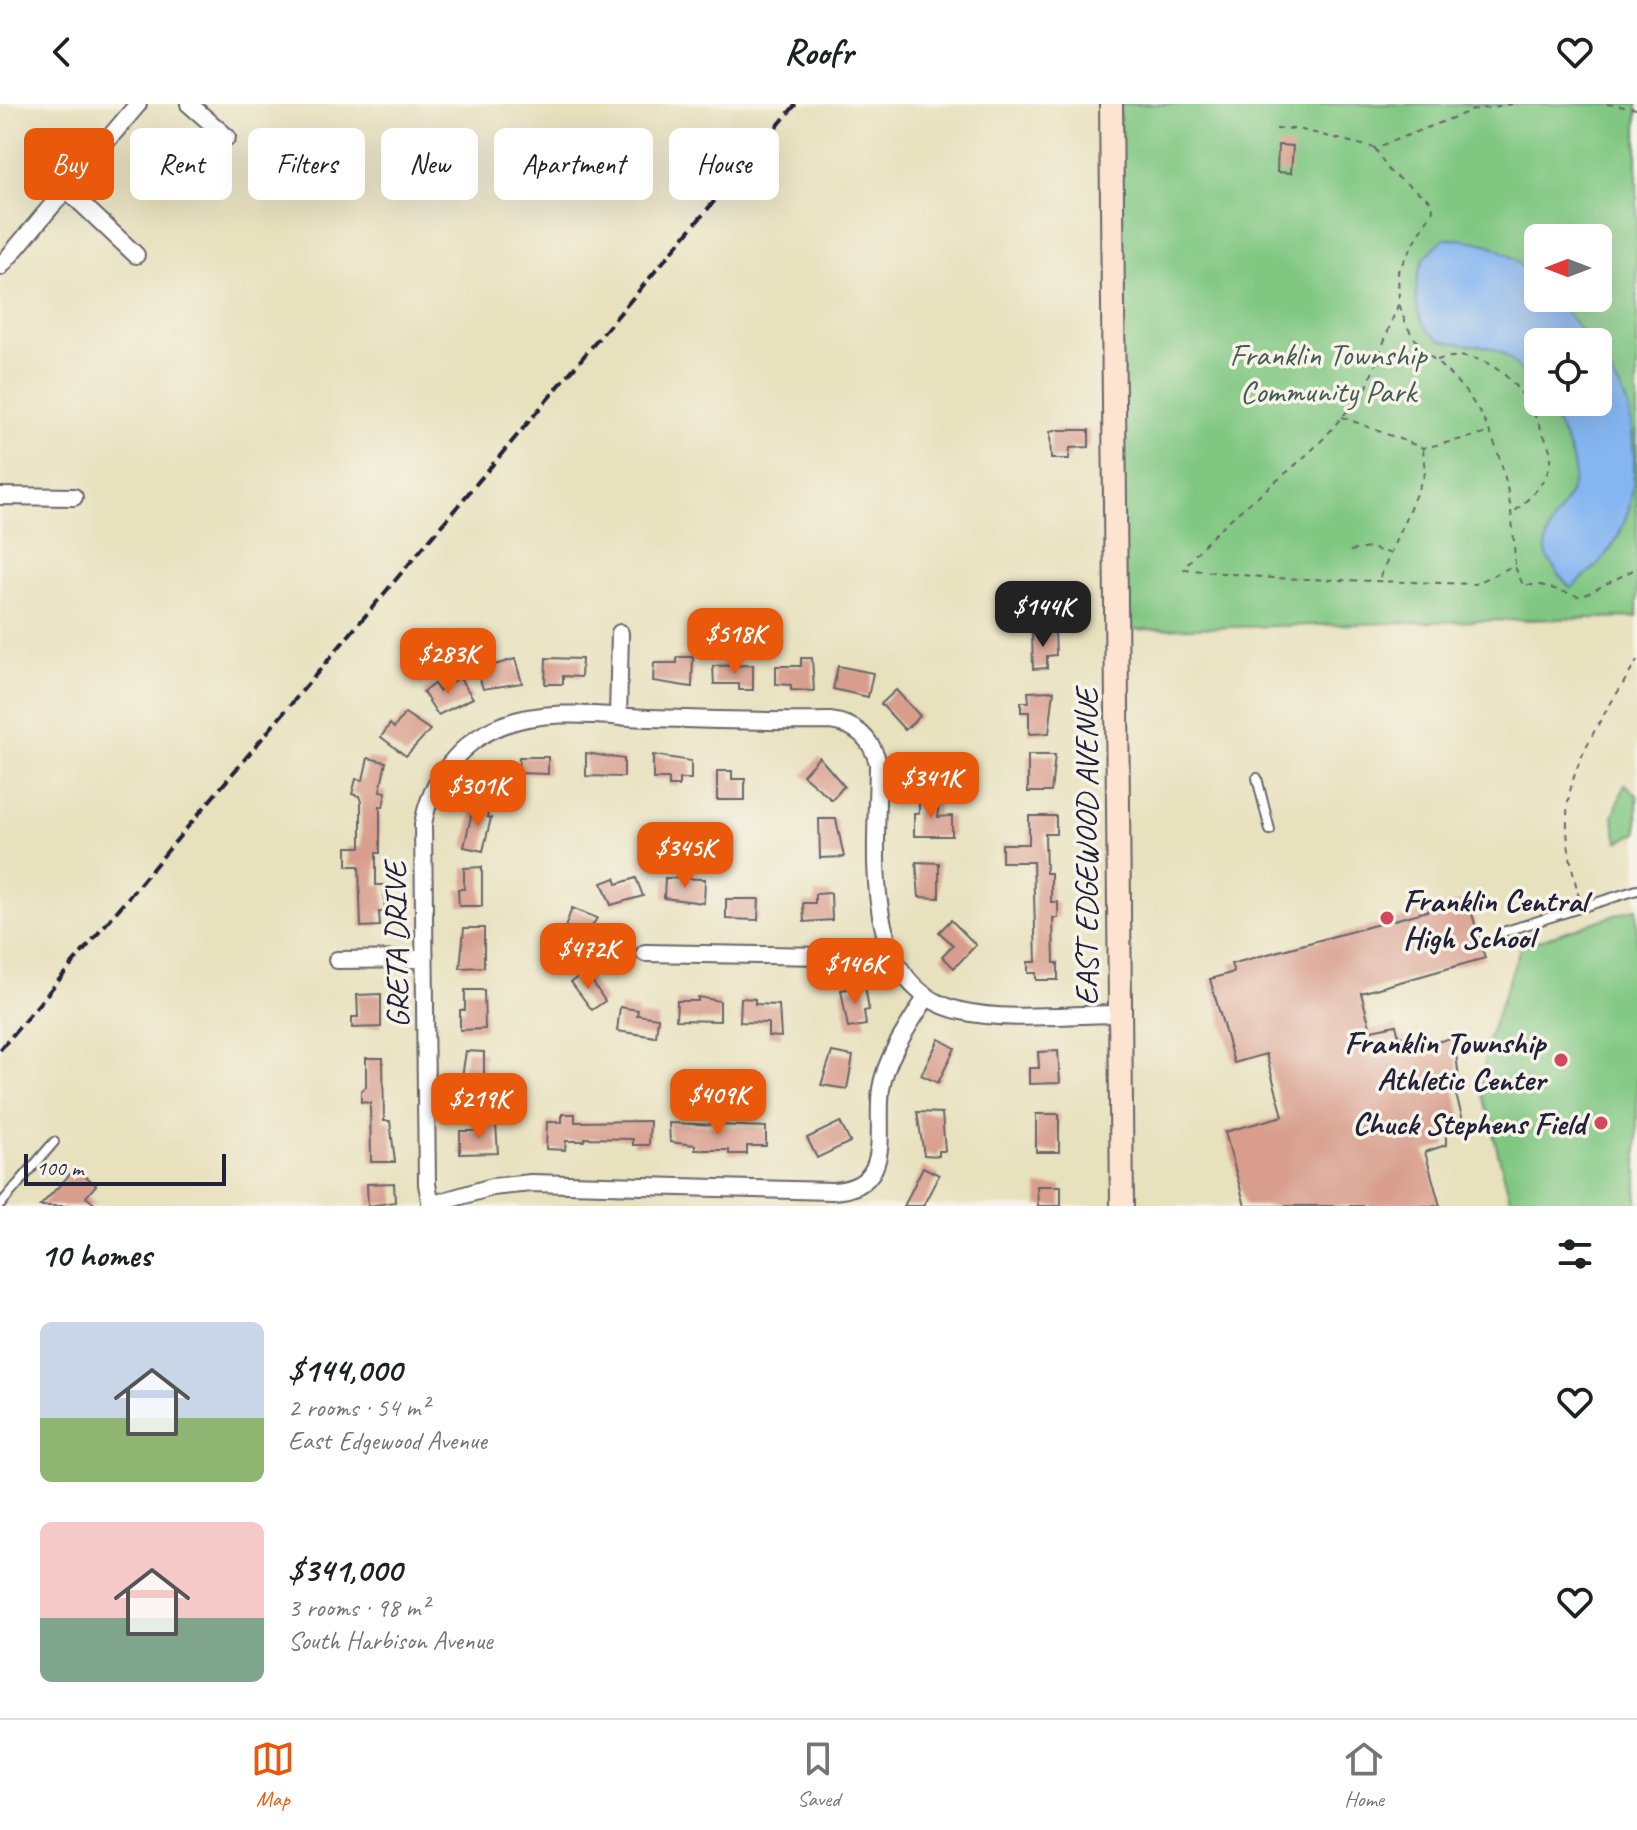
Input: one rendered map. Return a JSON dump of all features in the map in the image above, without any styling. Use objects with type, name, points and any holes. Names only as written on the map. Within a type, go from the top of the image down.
[{"type":"main road","name":"EAST EDGEWOOD AVENUE","points":[[1111,104],[1122,1206]]},
{"type":"street","points":[[114,132],[138,104]]},
{"type":"street","points":[[189,104],[217,128]]},
{"type":"street","points":[[0,267],[55,200]]},
{"type":"street","points":[[78,200],[136,255]]},
{"type":"street","points":[[0,496],[74,497]]},
{"type":"street","points":[[618,717],[620,633]]},
{"type":"street","name":"GRETA DRIVE","points":[[431,1206],[427,1184],[423,824],[434,789],[446,768],[473,741],[511,722],[535,717],[830,721],[859,731],[872,745],[878,763],[880,918],[885,943]]},
{"type":"street","points":[[645,953],[824,956],[885,943],[900,970],[927,996],[950,1008],[976,1014],[1120,1014]]},
{"type":"street","points":[[337,960],[424,959]]},
{"type":"street","points":[[431,1206],[492,1187],[523,1183],[832,1191],[851,1188],[875,1168],[881,1144],[881,1089],[891,1057],[927,996]]},
{"type":"lane","points":[[1257,778],[1270,830]]},
{"type":"lane","points":[[1503,932],[1637,890]]},
{"type":"lane","points":[[0,1205],[54,1142]]},
{"type":"path","points":[[1276,129],[1298,129],[1375,148],[1473,110],[1512,104]]},
{"type":"path","points":[[1607,104],[1637,109]]},
{"type":"path","points":[[1375,148],[1389,171],[1432,202],[1433,210],[1398,271],[1399,302],[1405,328],[1467,394],[1498,450],[1512,514],[1515,565],[1523,585],[1541,585],[1581,597],[1637,568]]},
{"type":"path","points":[[1399,302],[1362,400],[1341,417],[1320,442],[1203,543],[1184,569],[1272,578],[1475,584],[1515,565]]},
{"type":"path","points":[[1436,360],[1458,354],[1479,359],[1505,374],[1524,393]]},
{"type":"path","points":[[1512,514],[1537,490],[1551,460],[1550,449],[1535,416]]},
{"type":"path","points":[[1341,417],[1423,448],[1489,432]]},
{"type":"path","points":[[1379,579],[1425,473],[1423,448]]},
{"type":"path","points":[[1350,551],[1370,548],[1390,553]]},
{"type":"path","points":[[1581,908],[1568,845],[1569,791],[1579,766],[1637,661]]},
{"type":"green space","name":"Franklin Township Community Park","points":[[1120,104],[1637,104],[1637,617],[1117,630]]},
{"type":"green space","points":[[1625,784],[1637,795],[1637,833],[1618,842],[1613,816]]},
{"type":"green space","name":"Franklin Township Athletic Center","points":[[1637,908],[1637,1206],[1512,1206],[1481,1088],[1487,1043],[1521,946]]},
{"type":"water","points":[[1444,239],[1474,241],[1496,248],[1524,268],[1524,312],[1566,312],[1578,328],[1524,328],[1524,374],[1494,349],[1445,341],[1434,336],[1421,318],[1416,296],[1419,272],[1427,255]]},
{"type":"water","points":[[1612,376],[1630,415],[1634,457],[1631,497],[1627,515],[1611,547],[1600,562],[1570,588],[1546,552],[1549,530],[1573,482],[1573,462],[1552,416],[1612,416]]},
{"type":"building","points":[[1278,145],[1293,146],[1291,173],[1277,172]]},
{"type":"building","points":[[1089,430],[1089,447],[1070,448],[1069,459],[1051,459],[1050,432]]},
{"type":"building","points":[[1055,632],[1056,655],[1047,656],[1047,668],[1033,669],[1032,633]]},
{"type":"building","points":[[677,657],[693,657],[692,687],[653,681],[654,663],[677,663]]},
{"type":"building","points":[[546,658],[582,659],[581,677],[563,676],[563,684],[545,684]]},
{"type":"building","points":[[801,658],[812,658],[814,691],[791,690],[791,685],[776,684],[776,666],[801,666]]},
{"type":"building","points":[[515,659],[522,683],[483,689],[477,670]]},
{"type":"building","points":[[753,665],[753,690],[739,690],[739,684],[714,684],[713,666]]},
{"type":"building","points":[[838,666],[873,673],[868,697],[833,689]]},
{"type":"building","points":[[459,677],[473,698],[438,715],[423,692],[434,684],[439,691]]},
{"type":"building","points":[[896,690],[920,716],[905,730],[881,704]]},
{"type":"building","points":[[1054,691],[1049,733],[1029,734],[1029,712],[1021,712],[1021,702],[1029,702],[1028,692]]},
{"type":"building","points":[[405,713],[430,730],[406,756],[381,737],[390,724],[394,728]]},
{"type":"building","points":[[586,753],[624,759],[624,777],[586,776]]},
{"type":"building","points":[[653,755],[691,761],[691,779],[679,779],[679,786],[669,786],[669,779],[653,779]]},
{"type":"building","points":[[1028,755],[1055,755],[1051,792],[1028,792]]},
{"type":"building","points":[[519,757],[548,757],[548,774],[518,773]]},
{"type":"building","points":[[819,757],[844,786],[832,800],[803,775]]},
{"type":"building","points":[[368,758],[386,762],[380,791],[386,792],[383,807],[380,806],[380,853],[376,853],[376,885],[384,885],[385,912],[379,912],[380,926],[361,927],[359,866],[347,866],[347,847],[361,847],[361,802],[359,796],[352,794],[356,779],[363,780]]},
{"type":"building","points":[[717,771],[732,771],[732,779],[745,779],[745,800],[717,800]]},
{"type":"building","points":[[938,798],[938,817],[952,816],[952,836],[914,836],[914,813],[919,813],[919,799]]},
{"type":"building","points":[[474,803],[489,806],[487,817],[491,818],[483,851],[464,847]]},
{"type":"building","points":[[1029,816],[1056,816],[1056,834],[1045,834],[1046,873],[1051,873],[1051,902],[1058,902],[1058,918],[1053,918],[1054,963],[1058,963],[1058,980],[1036,980],[1036,973],[1028,973],[1028,962],[1036,962],[1033,862],[1002,862],[1002,844],[1029,844]]},
{"type":"building","points":[[819,819],[836,819],[844,857],[820,858]]},
{"type":"building","points":[[916,862],[939,863],[939,898],[919,897]]},
{"type":"building","points":[[482,867],[482,906],[459,906],[458,889],[464,889],[464,868]]},
{"type":"building","points":[[615,878],[617,884],[636,878],[643,896],[611,905],[602,883]]},
{"type":"building","points":[[665,878],[705,879],[704,903],[664,898]]},
{"type":"building","points":[[831,893],[832,920],[804,922],[803,903],[815,903],[815,894]]},
{"type":"building","points":[[726,899],[759,899],[758,920],[726,919]]},
{"type":"building","points":[[1468,900],[1485,958],[1361,993],[1371,1030],[1396,1025],[1399,1037],[1414,1036],[1420,1047],[1454,1037],[1459,1079],[1452,1081],[1465,1127],[1446,1132],[1446,1145],[1425,1152],[1440,1206],[1245,1206],[1225,1132],[1283,1116],[1266,1054],[1234,1063],[1210,979],[1234,972],[1231,964]]},
{"type":"building","points":[[572,908],[597,918],[577,951],[559,944]]},
{"type":"building","points":[[951,920],[976,945],[954,968],[942,956],[953,945],[939,932]]},
{"type":"building","points":[[464,928],[484,928],[484,967],[460,968]]},
{"type":"building","points":[[586,972],[605,1001],[592,1010],[571,982]]},
{"type":"building","points":[[865,986],[869,1010],[864,1011],[866,1025],[848,1028],[841,990]]},
{"type":"building","points":[[465,990],[484,990],[485,1029],[460,1030],[460,1010],[465,1010]]},
{"type":"building","points":[[381,994],[381,1027],[352,1028],[352,1017],[358,1017],[357,995]]},
{"type":"building","points":[[698,997],[720,1001],[720,1021],[676,1020],[677,1001],[698,1001]]},
{"type":"building","points":[[741,998],[755,999],[755,1004],[779,1005],[781,1037],[768,1036],[768,1023],[740,1022]]},
{"type":"building","points":[[620,1007],[638,1010],[637,1015],[658,1018],[656,1037],[617,1031]]},
{"type":"building","points":[[939,1039],[955,1048],[938,1083],[921,1075]]},
{"type":"building","points":[[466,1051],[484,1052],[484,1078],[495,1079],[495,1091],[460,1090]]},
{"type":"building","points":[[1058,1051],[1060,1083],[1029,1084],[1029,1068],[1039,1068],[1038,1052]]},
{"type":"building","points":[[832,1052],[853,1056],[847,1089],[821,1085]]},
{"type":"building","points":[[366,1058],[383,1058],[384,1121],[390,1121],[395,1162],[371,1162],[370,1103],[361,1102],[361,1091],[366,1087]]},
{"type":"building","points":[[917,1112],[942,1113],[945,1151],[939,1151],[939,1156],[924,1155]]},
{"type":"building","points":[[562,1114],[575,1114],[575,1122],[650,1121],[649,1145],[633,1145],[633,1139],[585,1138],[584,1141],[566,1141],[565,1150],[546,1149],[547,1122],[562,1122]]},
{"type":"building","points":[[1036,1114],[1059,1114],[1059,1152],[1036,1152]]},
{"type":"building","points":[[840,1122],[850,1142],[817,1158],[807,1138]]},
{"type":"building","points":[[669,1123],[766,1127],[766,1146],[747,1146],[747,1154],[729,1154],[729,1150],[695,1150],[695,1145],[670,1142]]},
{"type":"building","points":[[483,1125],[496,1125],[498,1153],[460,1154],[460,1131],[483,1131]]},
{"type":"building","points":[[923,1167],[939,1175],[923,1206],[904,1206]]},
{"type":"building","points":[[76,1168],[96,1185],[86,1197],[97,1206],[40,1206]]},
{"type":"building","points":[[394,1183],[395,1202],[368,1206],[367,1184]]},
{"type":"building","points":[[1037,1186],[1061,1186],[1061,1206],[1038,1206]]},
{"type":"railway","points":[[0,1050],[796,104]]},
{"type":"place","name":"Franklin Central High School","points":[[1387,918]]},
{"type":"place","name":"Franklin Township Athletic Center","points":[[1561,1060]]},
{"type":"place","name":"Chuck Stephens Field","points":[[1601,1123]]}]
